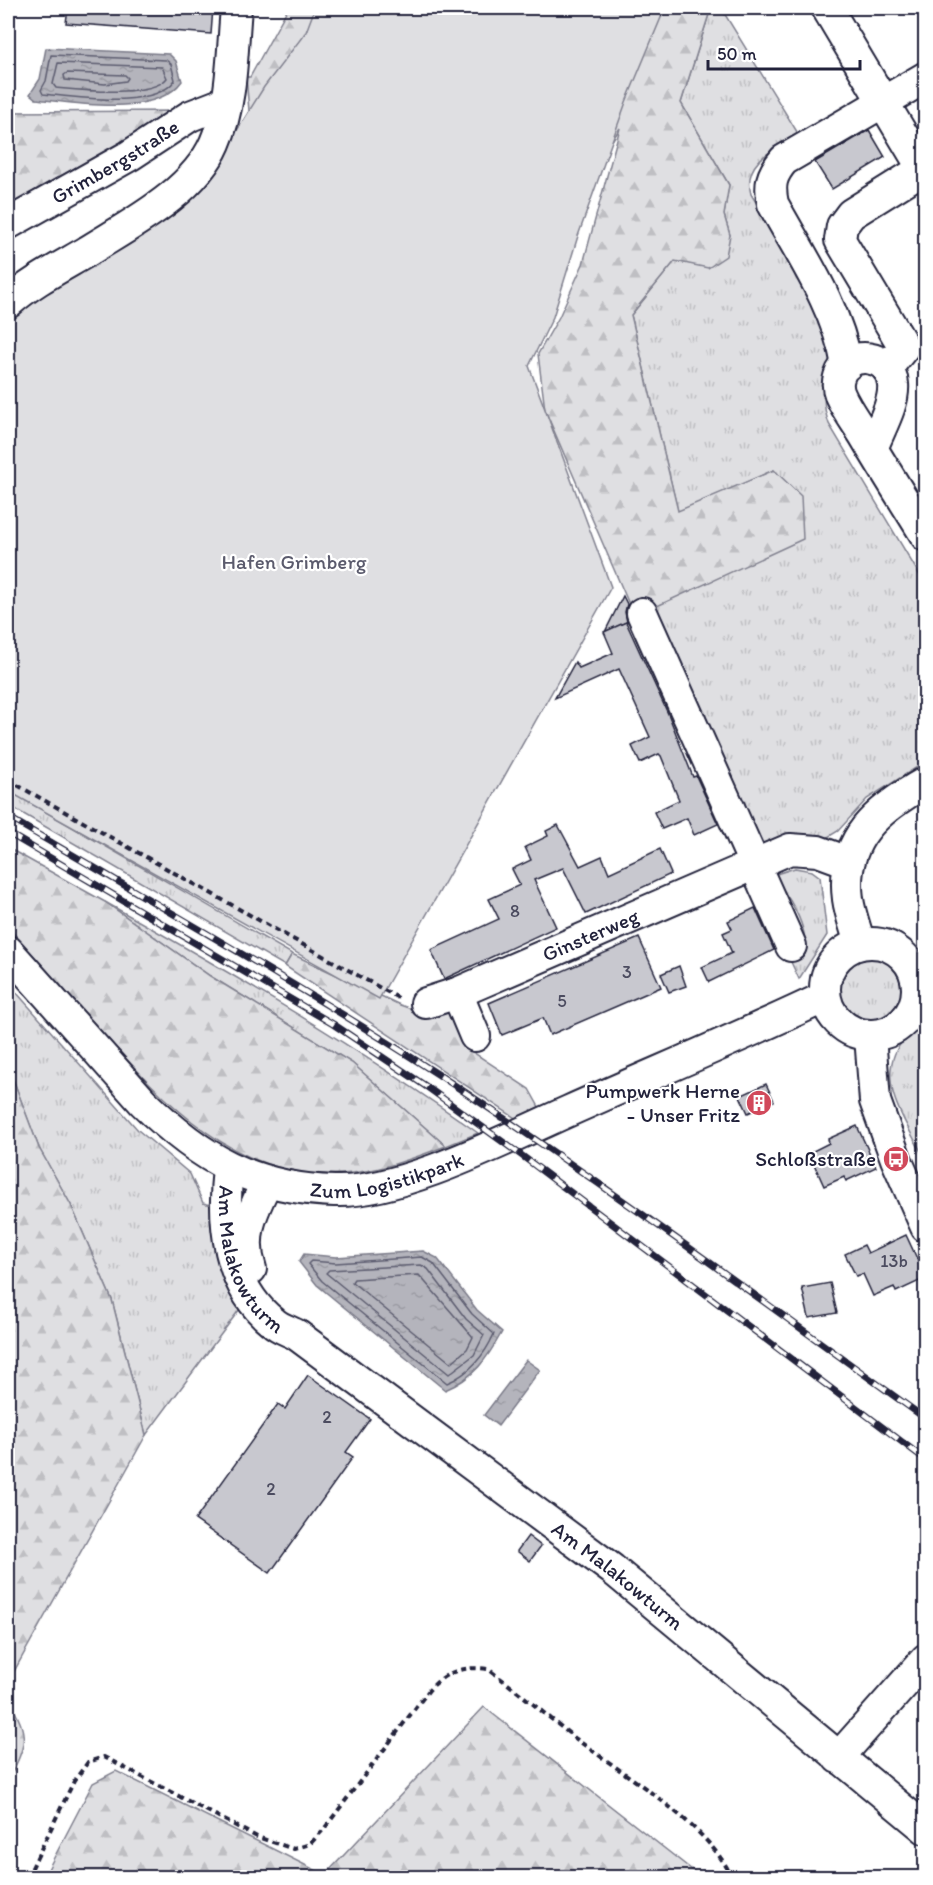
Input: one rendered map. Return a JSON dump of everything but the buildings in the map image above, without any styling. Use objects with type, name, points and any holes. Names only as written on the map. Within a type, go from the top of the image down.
[{"type":"street","points":[[8,303],[39,280],[163,202],[200,168],[216,143],[226,102],[236,8]]},
{"type":"street","points":[[827,8],[924,171],[851,213],[842,226],[840,240],[904,347],[887,368]]},
{"type":"street","points":[[847,365],[843,341],[834,316],[773,204],[770,187],[775,171],[784,160],[926,77]]},
{"type":"street","name":"Grimbergstraße","points":[[8,224],[129,156],[190,117],[226,102]]},
{"type":"street","points":[[872,449],[893,393],[893,382],[887,368],[878,360],[867,357],[857,358],[847,365],[837,383],[840,395],[872,449],[926,536]]},
{"type":"street","points":[[642,613],[791,946]]},
{"type":"street","points":[[860,944],[848,902],[848,862],[859,836],[877,814],[926,782]]},
{"type":"street","name":"Ginsterweg","points":[[426,1003],[457,993],[790,849],[818,851],[848,862]]},
{"type":"street","points":[[860,944],[884,944],[895,949],[909,962],[918,990],[918,1016],[894,1030],[870,1036],[858,1034],[842,1024],[829,1010],[825,997],[825,986],[832,964],[840,955],[860,944]]},
{"type":"street","name":"Zum Logistikpark","points":[[8,951],[143,1102],[186,1141],[228,1168],[267,1182],[337,1192],[412,1177],[485,1148],[825,997]]},
{"type":"street","points":[[457,993],[476,1036]]},
{"type":"street","points":[[870,1036],[875,1101],[896,1160],[926,1227]]},
{"type":"street","name":"Am Malakowturm","points":[[228,1168],[225,1201],[227,1234],[235,1265],[247,1291],[273,1323],[297,1335],[612,1569],[926,1829]]},
{"type":"street","name":"Am Malakowturm","points":[[267,1182],[257,1201],[245,1236],[246,1254],[254,1278],[264,1295],[297,1335]]},
{"type":"street","points":[[838,1758],[926,1659]]},
{"type":"path","points":[[8,780],[390,995]]},
{"type":"path","points":[[27,1878],[74,1781],[88,1762],[104,1757],[257,1837],[294,1849],[310,1844],[340,1809],[439,1679],[457,1669],[473,1667],[488,1670],[672,1810],[703,1836],[728,1868],[732,1878]]},
{"type":"green space","points":[[288,8],[711,8],[681,103],[729,185],[724,215],[730,235],[726,256],[708,268],[675,261],[631,315],[678,511],[774,470],[801,496],[803,539],[655,607],[632,611],[545,410],[538,354],[559,317],[583,264],[620,128],[571,207],[250,122],[246,77],[250,77]]},
{"type":"green space","name":"Hafen Grimberg","points":[[315,8],[665,8],[626,102],[578,236],[553,317],[529,366],[611,587],[379,999],[8,791],[8,290],[185,194],[236,132],[264,87],[306,32]]},
{"type":"green space","points":[[711,8],[721,8],[799,135],[771,151],[756,165],[749,183],[751,194],[811,298],[829,339],[831,353],[824,404],[829,424],[925,584],[925,762],[867,799],[838,831],[828,837],[757,847],[645,605],[774,470],[678,512],[631,315],[675,261],[708,267],[730,235],[724,215],[729,185],[681,103]]},
{"type":"green space","points":[[175,111],[8,206],[8,112]]},
{"type":"green space","points":[[8,790],[292,954],[285,966],[8,805]]},
{"type":"green space","points":[[8,848],[105,902],[210,976],[352,1063],[446,1146],[369,1171],[341,1174],[303,1173],[267,1164],[235,1150],[204,1131],[148,1082],[8,927]]},
{"type":"green space","points":[[795,868],[812,871],[820,877],[827,935],[799,979],[790,960],[805,954],[801,922],[784,892],[770,876]]},
{"type":"green space","points":[[105,902],[295,1013],[388,1071],[478,1133],[446,1146],[352,1063],[210,976]]},
{"type":"green space","points":[[292,954],[414,1010],[448,1009],[465,1047],[529,1089],[539,1107],[515,1118],[285,966]]},
{"type":"green space","points":[[864,958],[876,958],[892,967],[899,977],[901,989],[899,1001],[892,1011],[876,1020],[864,1020],[853,1015],[844,1006],[839,995],[839,983],[844,972],[853,963]]},
{"type":"green space","points":[[8,983],[138,1130],[190,1174],[203,1203],[215,1206],[245,1302],[146,1435],[112,1300],[71,1205],[39,1148],[8,1066]]},
{"type":"green space","points":[[925,1017],[925,1159],[897,1106],[891,1078],[892,1063],[897,1049]]},
{"type":"green space","points":[[8,1066],[39,1148],[71,1205],[112,1300],[146,1435],[8,1682]]},
{"type":"green space","points":[[8,1700],[20,1723],[23,1740],[19,1758],[8,1781]]},
{"type":"green space","points":[[484,1707],[701,1877],[44,1877],[93,1783],[116,1771],[325,1875]]},
{"type":"water","points":[[46,48],[169,54],[176,61],[182,81],[170,93],[154,100],[135,104],[92,105],[36,99],[30,94],[40,79]]},
{"type":"water","points":[[423,1251],[437,1258],[477,1310],[502,1332],[479,1367],[464,1380],[445,1390],[317,1285],[299,1262],[304,1254],[336,1257]]},
{"type":"water","points":[[526,1360],[540,1370],[498,1426],[484,1415]]},
{"type":"railway","points":[[8,817],[279,976],[439,1075],[624,1201],[926,1419]]},
{"type":"railway","points":[[8,833],[333,1024],[427,1087],[521,1155],[926,1460]]},
{"type":"place","name":"Pumpwerk Herne - Unser Fritz","points":[[759,1103]]},
{"type":"place","name":"Schloßstraße","points":[[896,1159]]}]
